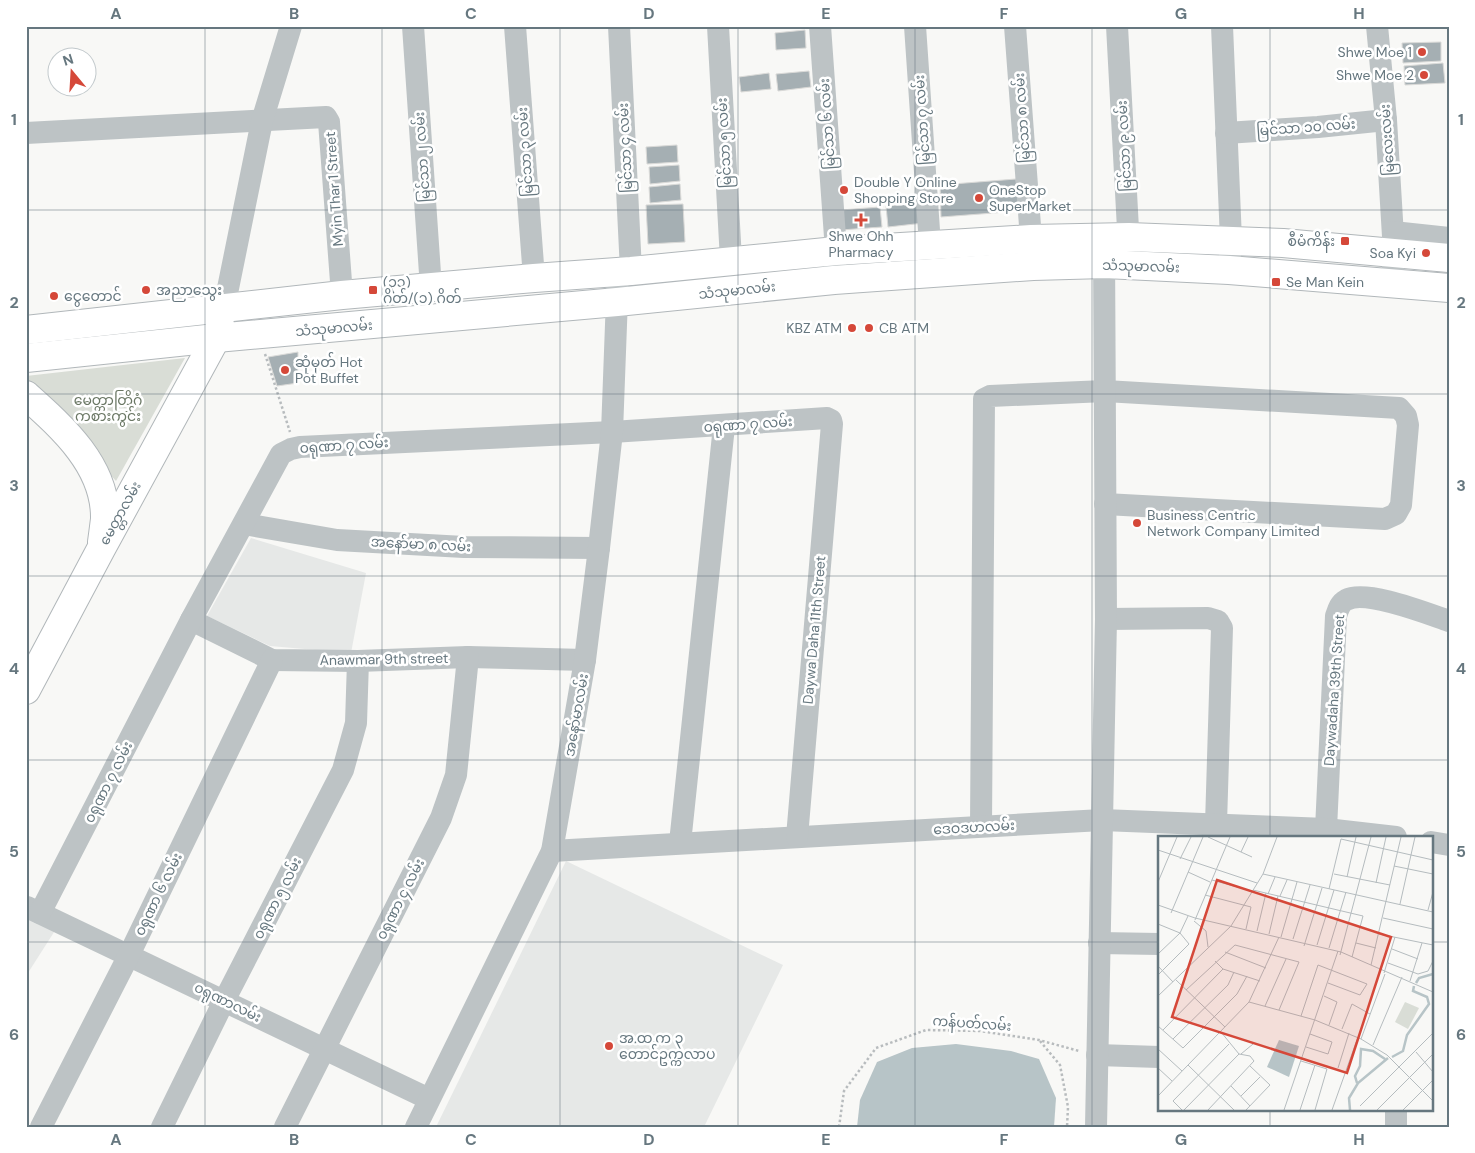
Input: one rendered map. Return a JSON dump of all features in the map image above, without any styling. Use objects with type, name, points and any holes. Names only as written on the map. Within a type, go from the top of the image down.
[{"type":"main road","name":"သံသုမာလမ်း","points":[[26,330],[342,296],[731,260],[930,244],[1031,239],[1229,270],[1449,288]]},
{"type":"main road","name":"သံသုမာလမ်း","points":[[26,358],[216,338],[617,302],[834,280],[1015,267],[1117,252],[1231,240],[1283,243],[1393,243],[1449,258]]},
{"type":"main road","points":[[437,288],[444,318]]},
{"type":"main road","name":"မေတ္တာလမ်း","points":[[26,690],[216,338],[224,308]]},
{"type":"main road","points":[[26,396],[80,448],[99,483],[103,500],[104,519],[101,549]]},
{"type":"street","points":[[224,308],[262,121],[291,26]]},
{"type":"street","name":"မြင်သာ ၂ လမ်း","points":[[413,26],[437,288]]},
{"type":"street","name":"မြင်သာ ၃ လမ်း","points":[[515,26],[534,278]]},
{"type":"street","name":"မြင်သာ ၄ လမ်း","points":[[619,26],[625,271]]},
{"type":"street","name":"မြင်သာ ၅ လမ်း","points":[[718,26],[731,260]]},
{"type":"street","name":"မြင်သာ ၆ လမ်း","points":[[820,26],[836,251],[834,280]]},
{"type":"street","name":"မြင်သာ ၇ လမ်း","points":[[915,26],[930,244]]},
{"type":"street","name":"မြင်သာ ၈ လမ်း","points":[[1015,26],[1031,239]]},
{"type":"street","name":"မြင်သာ ၉ လမ်း","points":[[1096,1127],[1106,619],[1105,391],[1117,252],[1117,26]]},
{"type":"street","points":[[1222,26],[1231,240],[1229,270]]},
{"type":"street","name":"မြလေးလမ်း","points":[[1377,26],[1386,120],[1393,243],[1392,282]]},
{"type":"street","name":"Myin Thar 1 Street","points":[[262,121],[326,117],[329,120],[342,296]]},
{"type":"street","name":"မြင်သာ ၁၀ လမ်း","points":[[1226,133],[1386,120]]},
{"type":"street","points":[[26,133],[262,121]]},
{"type":"street","points":[[1393,243],[1449,238]]},
{"type":"street","name":"အနော်မာလမ်း","points":[[416,1127],[552,851],[585,660],[612,432],[617,302],[625,271]]},
{"type":"street","points":[[981,826],[984,399],[990,396],[1105,391],[1399,408],[1406,416],[1408,425],[1402,505],[1396,514],[1385,519],[1106,504]]},
{"type":"street","name":"၀ရုဏာ ၇ လမ်း","points":[[33,910],[281,454],[295,448],[724,426],[827,418],[832,424]]},
{"type":"street","name":"Daywa Daha 11th Street","points":[[798,837],[832,424]]},
{"type":"street","points":[[680,843],[724,426]]},
{"type":"street","name":"အနော်မာ ၈ လမ်း","points":[[244,524],[337,540],[464,547],[599,548]]},
{"type":"street","name":"Daywadaha 39th Street","points":[[1326,829],[1336,616],[1339,607],[1346,600],[1364,597],[1395,603],[1449,621]]},
{"type":"street","points":[[1106,619],[1208,618],[1218,621],[1222,628],[1216,824]]},
{"type":"street","name":"Anawmar 9th street","points":[[191,620],[272,660],[358,661],[468,657],[585,660]]},
{"type":"street","name":"၀ရုဏာ ၄ လမ်း","points":[[285,1127],[441,818],[456,775],[468,657]]},
{"type":"street","name":"၀ရုဏာ ၆ လမ်း","points":[[41,1127],[129,955],[272,660]]},
{"type":"street","name":"၀ရုဏာ ၅ လမ်း","points":[[162,1127],[224,1001],[343,770],[356,723],[358,661]]},
{"type":"street","name":"ဒေဝဒဟလမ်း","points":[[552,851],[1102,820],[1326,829],[1386,836]]},
{"type":"street","points":[[1432,842],[1449,845]]},
{"type":"street","name":"၀ရုဏာလမ်း","points":[[33,910],[430,1099]]},
{"type":"street","points":[[1099,943],[1158,944]]},
{"type":"street","points":[[1097,1055],[1158,1057]]},
{"type":"street","points":[[1396,1110],[1396,1127]]},
{"type":"path","points":[[258,334],[295,448]]},
{"type":"path","name":"ကန်ပတ်လမ်း","points":[[839,1127],[844,1091],[876,1048],[926,1030],[980,1031],[1039,1040],[1097,1055]]},
{"type":"path","points":[[1039,1040],[1060,1065],[1068,1107],[1067,1127]]},
{"type":"shaded area","points":[[251,538],[366,573],[351,653],[270,646],[207,616]]},
{"type":"shaded area","name":"အ.ထ.က ၃ တောင်ဥက္ကလာပ","points":[[566,861],[783,965],[704,1127],[436,1127]]},
{"type":"shaded area","points":[[26,907],[56,929],[26,976]]},
{"type":"shaded area","points":[[956,1044],[1011,1051],[1039,1059],[1056,1098],[1054,1127],[857,1127],[860,1100],[877,1062],[912,1048]]},
{"type":"green space","name":"မေတ္တာတြိဂံ ကစားကွင်း","points":[[185,358],[116,481],[26,380],[26,376]]},
{"type":"building","points":[[805,30],[806,48],[776,50],[775,33]]},
{"type":"building","name":"Shwe Moe 1","points":[[1441,42],[1441,61],[1403,63],[1402,43]]},
{"type":"building","name":"Shwe Moe 2","points":[[1443,63],[1445,83],[1405,85],[1404,66]]},
{"type":"building","points":[[809,71],[811,87],[778,91],[776,74]]},
{"type":"building","points":[[769,73],[771,89],[741,92],[739,77]]},
{"type":"building","points":[[677,145],[678,162],[647,164],[646,147]]},
{"type":"building","points":[[679,165],[680,181],[650,184],[649,167]]},
{"type":"building","name":"OneStop SuperMarket","points":[[1016,179],[1020,211],[941,217],[940,185]]},
{"type":"building","points":[[680,184],[681,200],[650,203],[649,187]]},
{"type":"building","points":[[922,203],[924,223],[888,227],[886,206]]},
{"type":"building","points":[[683,204],[685,242],[648,244],[646,205]]},
{"type":"building","points":[[880,207],[882,227],[841,230],[841,210]]},
{"type":"building","name":"ဆုံမှတ် Hot Pot Buffet","points":[[298,352],[298,383],[277,386],[268,357]]},
{"type":"place","name":"Shwe Moe 1","points":[[1422,52]]},
{"type":"place","name":"Shwe Moe 2","points":[[1424,75]]},
{"type":"place","name":"Double Y Online Shopping Store","points":[[844,190]]},
{"type":"place","name":"OneStop SuperMarket","points":[[979,198]]},
{"type":"place","name":"Shwe Ohh Pharmacy","points":[[861,220]]},
{"type":"place","name":"စီမံကိန်း","points":[[1345,241]]},
{"type":"place","name":"Soa Kyi","points":[[1426,253]]},
{"type":"place","name":"Se Man Kein","points":[[1276,282]]},
{"type":"place","name":"အညာသွေး","points":[[146,290]]},
{"type":"place","name":"(၃၁) ဂိတ်/(၁) ဂိတ်","points":[[373,290]]},
{"type":"place","name":"ငွေတောင်","points":[[54,296]]},
{"type":"place","name":"KBZ ATM","points":[[852,328]]},
{"type":"place","name":"CB ATM","points":[[869,328]]},
{"type":"place","name":"ဆုံမှတ် Hot Pot Buffet","points":[[285,370]]},
{"type":"place","name":"Business Centric Network Company Limited","points":[[1137,523]]},
{"type":"place","name":"အ.ထ.က ၃ တောင်ဥက္ကလာပ","points":[[609,1046]]}]
